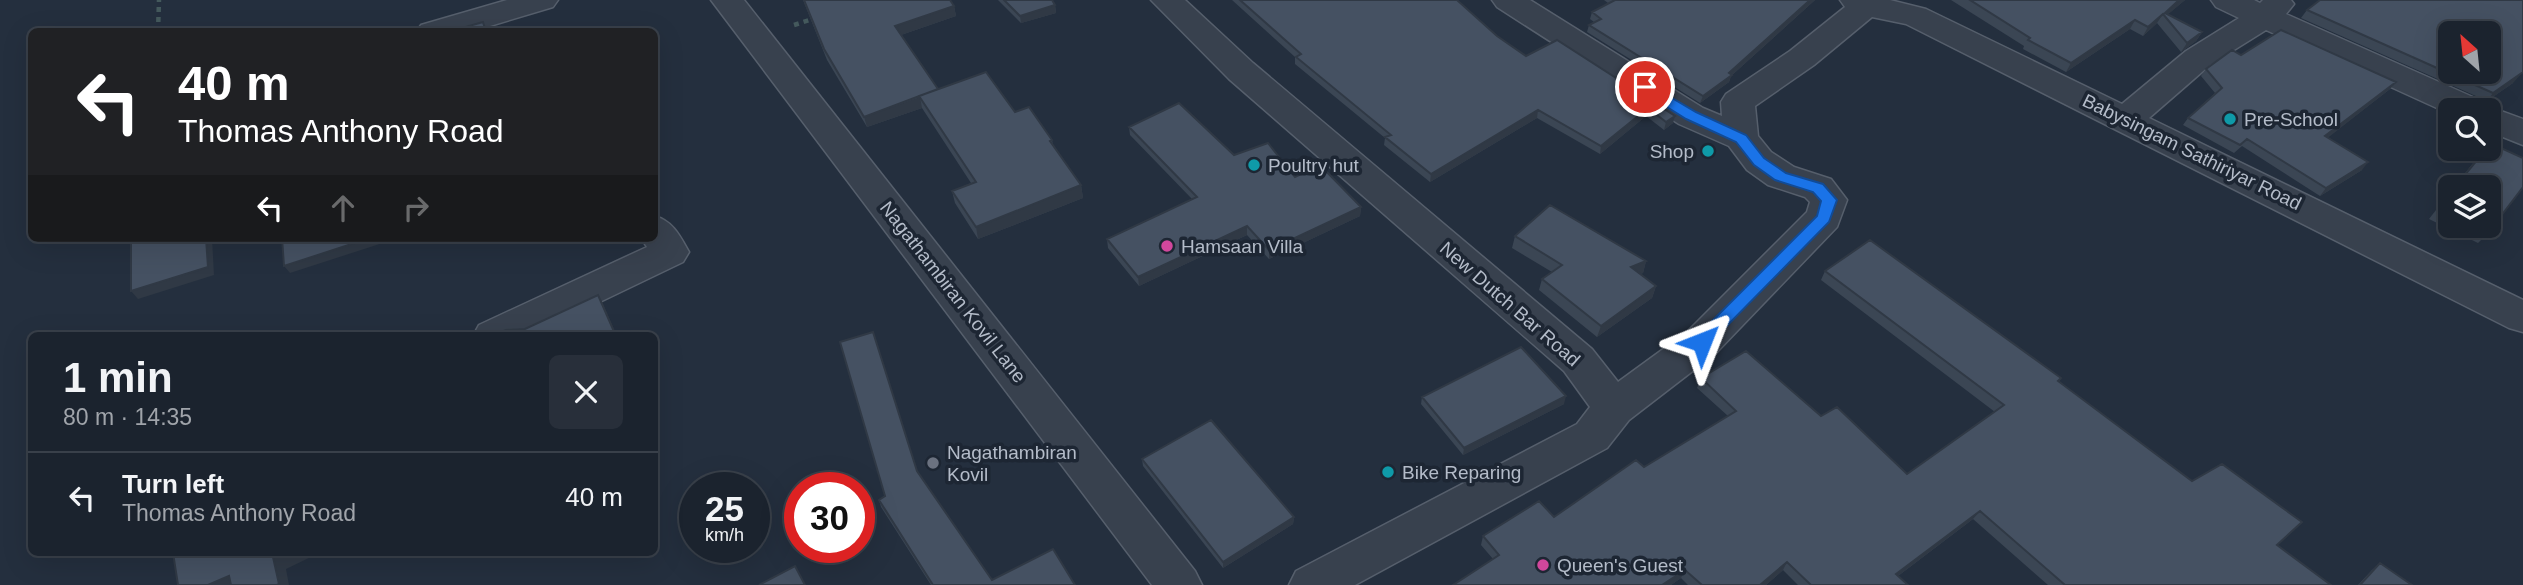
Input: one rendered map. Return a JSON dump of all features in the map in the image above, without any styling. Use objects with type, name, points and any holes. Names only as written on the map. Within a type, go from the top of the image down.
[{"type":"street","name":"Nagathambiran Kovil Lane","points":[[727,0],[1179,585]]},
{"type":"street","name":"New Dutch Bar Road","points":[[1167,0],[1241,72],[1578,360],[1614,408]]},
{"type":"street","points":[[1312,585],[1592,436],[1614,408],[1702,342],[1824,218],[1829,200],[1818,188],[1781,176],[1759,161],[1741,138],[1691,116],[1508,0]]},
{"type":"street","points":[[2227,0],[2272,8],[2448,98]]},
{"type":"street","points":[[1741,138],[1738,102],[1802,58],[1865,2]]},
{"type":"street","name":"Babysingam Sathiriyar Road","points":[[1865,2],[1915,16],[2523,317]]},
{"type":"street","points":[[2126,119],[2198,58],[2272,8]]},
{"type":"street","points":[[453,28],[536,12]]},
{"type":"street","points":[[2501,123],[2523,133]]},
{"type":"street","points":[[502,332],[670,252],[658,235]]},
{"type":"path","points":[[158,28],[159,0]]},
{"type":"path","points":[[755,37],[828,15]]},
{"type":"building","points":[[804,0],[950,0],[954,6],[895,26],[938,89],[864,117],[824,49]]},
{"type":"building","points":[[1004,0],[1052,0],[1055,5],[1020,16]]},
{"type":"building","points":[[1240,0],[1457,0],[1497,36],[1526,56],[1557,40],[1675,116],[1666,122],[1648,108],[1601,146],[1538,110],[1431,174],[1385,137],[1391,135],[1296,57],[1301,54]]},
{"type":"building","points":[[1615,0],[1810,0],[1729,73],[1732,75],[1703,96],[1589,25],[1601,19],[1592,12]]},
{"type":"building","points":[[1970,0],[2179,0],[2165,13],[2202,32],[2187,43],[2163,14],[2148,27],[2135,20],[2071,63],[2028,40],[2030,38]]},
{"type":"building","points":[[2320,0],[2523,0],[2523,72],[2493,93],[2473,84],[2501,84],[2501,21],[2438,21],[2438,68],[2307,10]]},
{"type":"building","points":[[483,22],[485,28],[462,28]]},
{"type":"building","points":[[2281,30],[2396,82],[2325,136],[2368,162],[2326,188],[2247,139],[2240,145],[2188,118],[2222,88],[2206,69],[2232,50],[2241,55]]},
{"type":"building","points":[[986,72],[1015,112],[1029,107],[1081,185],[976,227],[952,191],[976,182],[919,96]]},
{"type":"building","points":[[1179,103],[1234,155],[1268,143],[1295,177],[1320,165],[1361,207],[1269,250],[1247,226],[1138,277],[1107,239],[1197,197],[1129,127]]},
{"type":"building","points":[[2501,148],[2523,158],[2523,187],[2501,216],[2501,175],[2465,175],[2476,161],[2501,161]]},
{"type":"building","points":[[1550,205],[1646,261],[1631,267],[1656,286],[1601,326],[1542,279],[1562,265],[1515,236]]},
{"type":"building","points":[[1870,240],[2061,378],[2058,381],[2192,481],[2222,464],[2302,522],[2277,545],[2331,585],[2065,585],[1980,511],[1896,574],[1908,585],[1811,585],[1787,562],[1760,585],[1702,585],[1685,570],[1662,585],[1453,585],[1499,555],[1483,536],[1539,501],[1554,517],[1636,460],[1644,467],[1736,411],[1701,378],[1746,351],[1821,416],[1837,407],[1907,474],[2004,405],[1825,271]]},
{"type":"building","points":[[206,242],[208,267],[131,291],[131,243]]},
{"type":"building","points":[[282,242],[358,242],[284,266]]},
{"type":"building","points":[[598,295],[614,332],[501,332],[525,329]]},
{"type":"building","points":[[873,332],[917,471],[992,580],[1053,549],[1075,585],[933,585],[879,500],[885,496],[840,342]]},
{"type":"building","points":[[1521,347],[1566,396],[1464,448],[1422,397]]},
{"type":"building","points":[[1211,420],[1294,517],[1223,562],[1142,459]]},
{"type":"building","points":[[173,556],[275,556],[273,557],[279,584],[277,585],[231,585],[229,576],[208,585],[178,585]]},
{"type":"building","points":[[2380,563],[2412,585],[2360,585]]},
{"type":"building","points":[[795,566],[805,585],[759,585]]},
{"type":"place","name":"Pre-School","points":[[2230,119]]},
{"type":"place","name":"Shop","points":[[1708,151]]},
{"type":"place","name":"Poultry hut","points":[[1254,165]]},
{"type":"place","name":"Hamsaan Villa","points":[[1167,246]]},
{"type":"place","name":"Nagathambiran Kovil","points":[[933,463]]},
{"type":"place","name":"Bike Reparing","points":[[1388,472]]},
{"type":"place","name":"Queen's Guest","points":[[1543,565]]},
{"type":"route","points":[[1645,87],[1691,116],[1741,138],[1759,161],[1781,176],[1818,188],[1829,200],[1824,218],[1702,342]]}]
